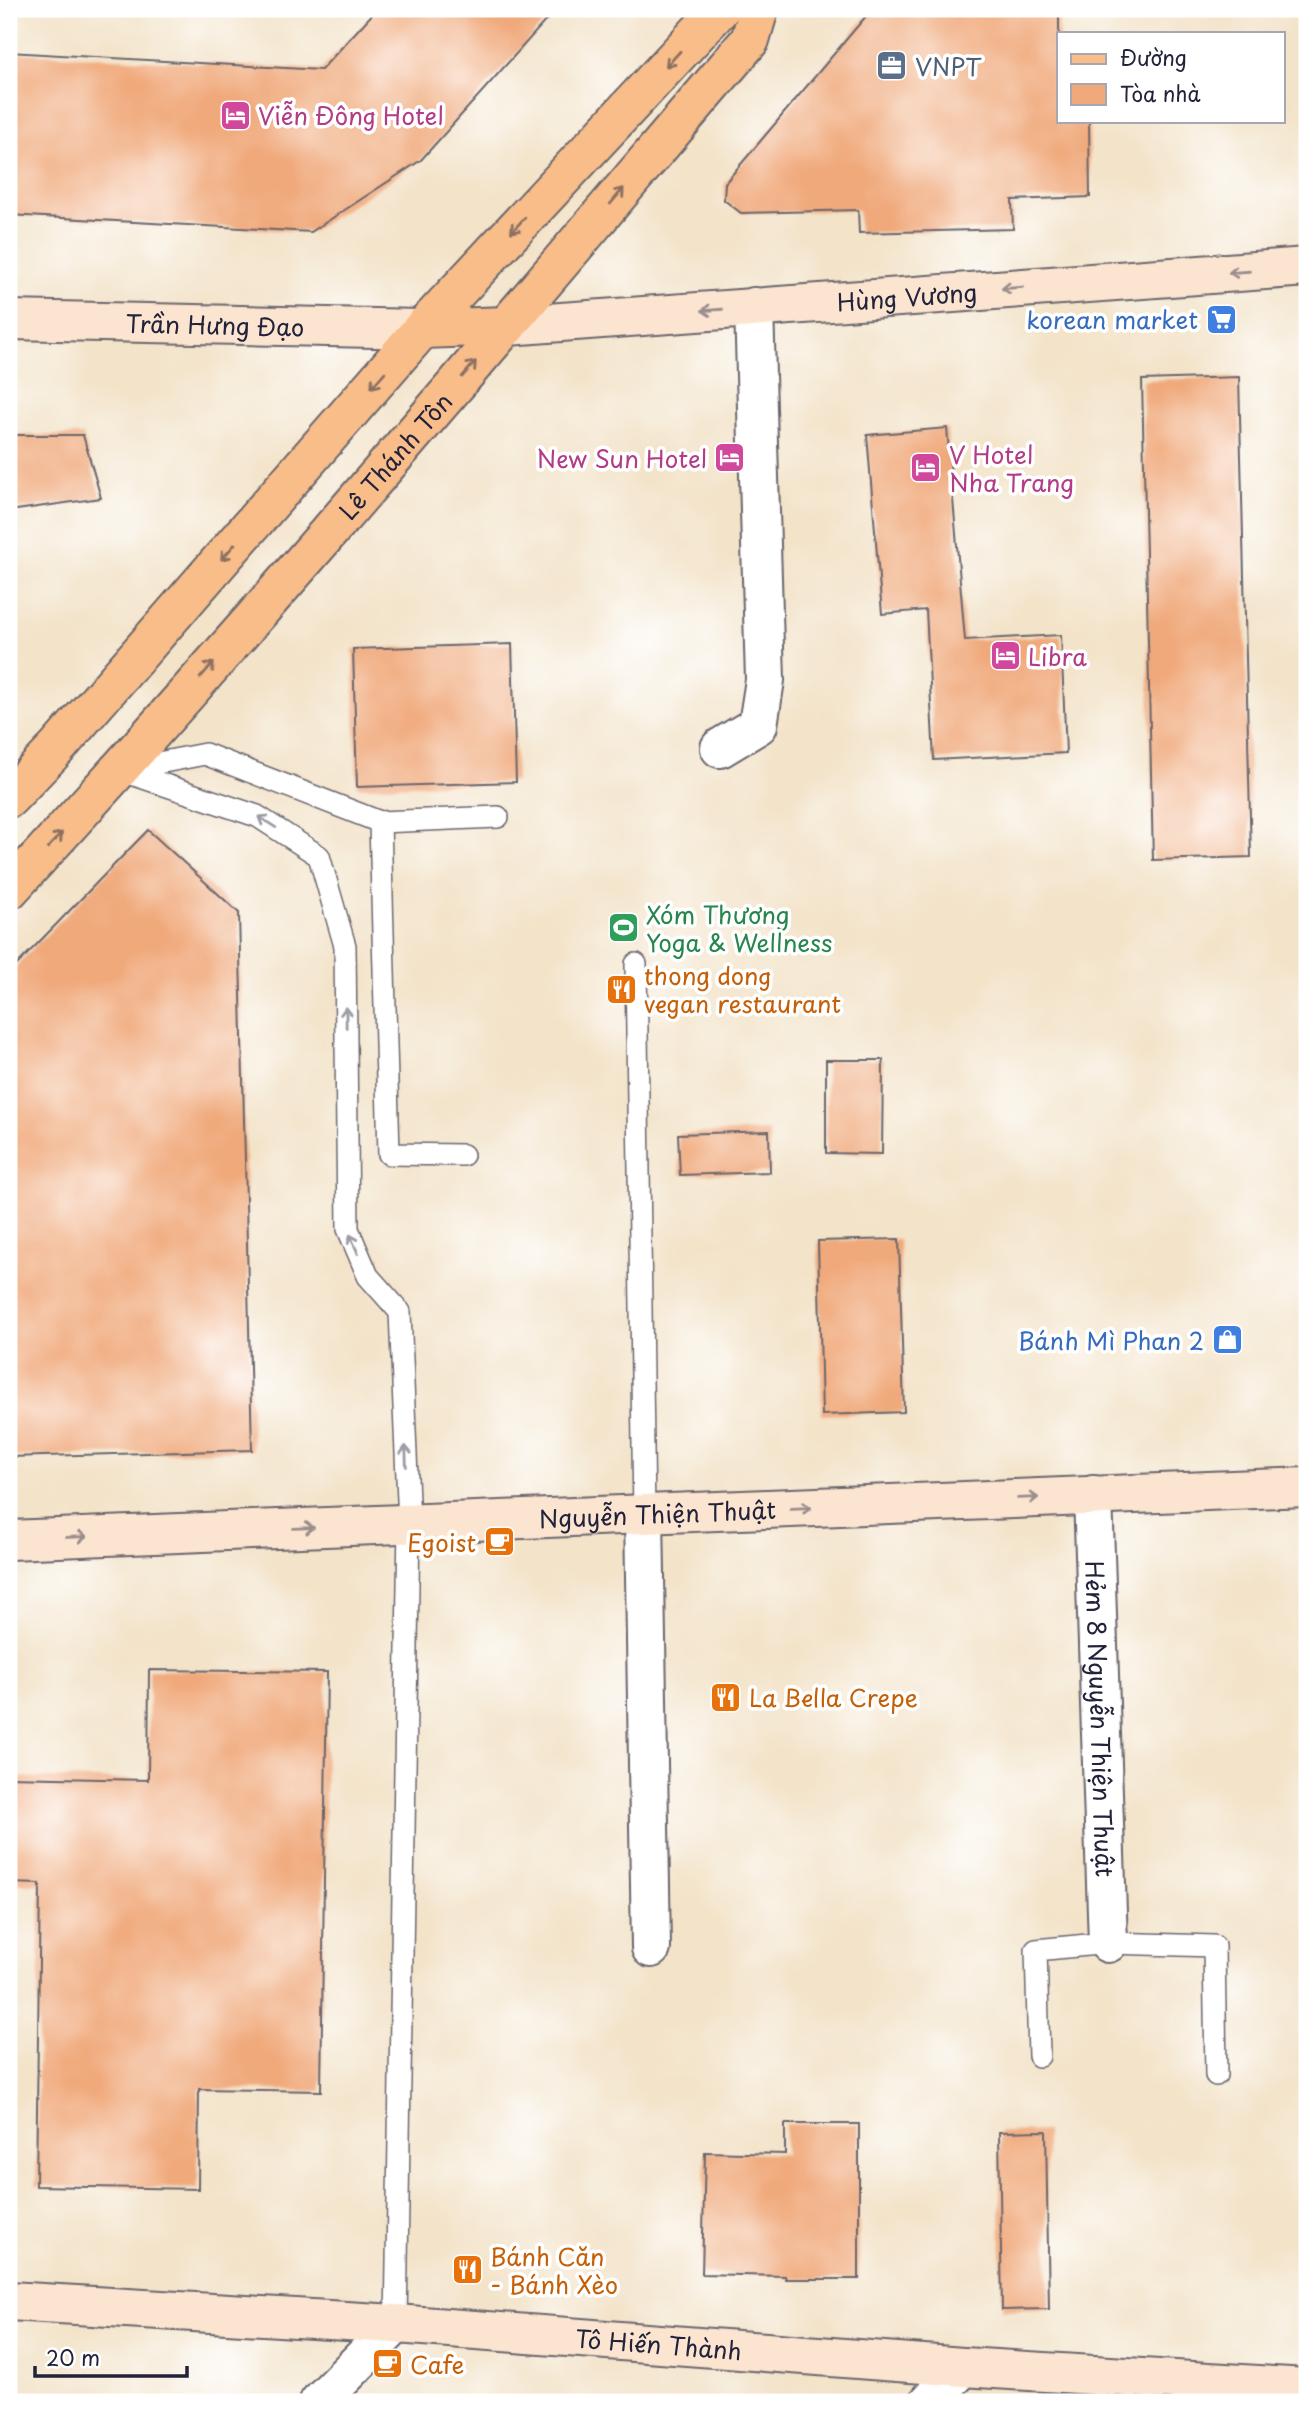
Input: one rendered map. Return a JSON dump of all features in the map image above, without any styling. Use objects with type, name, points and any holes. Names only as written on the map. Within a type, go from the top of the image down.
[{"type":"main road","points":[[9,798],[62,742],[422,329],[720,9]]},
{"type":"main road","name":"Lê Thánh Tôn","points":[[9,890],[120,770],[507,326],[750,40],[760,9]]},
{"type":"main road","points":[[422,329],[507,326]]},
{"type":"main road","points":[[62,742],[120,770]]},
{"type":"street","name":"Hùng Vương","points":[[507,326],[1307,267]]},
{"type":"street","points":[[720,748],[758,725],[765,680],[754,307]]},
{"type":"street","name":"Trần Hưng Đạo","points":[[9,320],[422,329]]},
{"type":"street","name":"Nguyễn Thiện Thuật","points":[[9,1540],[1307,1487]]},
{"type":"street","name":"Hẻm 8 Nguyễn Thiện Thuật","points":[[1093,1495],[1108,1943]]},
{"type":"street","points":[[644,1514],[651,1948]]},
{"type":"street","name":"Tô Hiến Thành","points":[[9,2301],[396,2324],[963,2367],[1307,2388]]},
{"type":"street","points":[[319,2402],[396,2324]]},
{"type":"street","points":[[929,2402],[963,2367]]},
{"type":"lane","points":[[120,770],[205,754],[380,822],[498,817]]},
{"type":"lane","points":[[120,770],[257,816],[319,856],[345,946],[348,1229],[368,1276],[400,1312],[409,1524],[396,2324]]},
{"type":"lane","points":[[380,822],[389,1154],[463,1155]]},
{"type":"lane","points":[[636,964],[644,1514]]},
{"type":"lane","points":[[1038,2056],[1037,1950],[1108,1943],[1214,1946],[1216,2075]]},
{"type":"building","name":"Viễn Đông Hotel","points":[[377,9],[556,9],[421,160],[311,232],[9,215],[9,52],[321,70]]},
{"type":"building","points":[[872,9],[1059,9],[1057,122],[1089,122],[1090,197],[1012,200],[1013,229],[859,233],[858,210],[741,213],[724,200],[725,183]]},
{"type":"building","points":[[1239,377],[1251,857],[1153,860],[1142,380]]},
{"type":"building","points":[[947,428],[965,640],[1061,635],[1066,753],[934,760],[926,610],[882,614],[867,435]]},
{"type":"building","points":[[9,435],[83,435],[101,498],[9,511]]},
{"type":"building","points":[[512,644],[516,782],[357,787],[353,649]]},
{"type":"building","points":[[148,830],[239,913],[252,1450],[9,1457],[9,973]]},
{"type":"building","points":[[826,1060],[883,1060],[882,1154],[826,1153]]},
{"type":"building","points":[[769,1131],[770,1172],[680,1175],[678,1134]]},
{"type":"building","points":[[899,1239],[904,1412],[822,1415],[818,1241]]},
{"type":"building","points":[[149,1670],[327,1672],[321,2091],[199,2089],[198,2189],[36,2186],[40,1884],[9,1883],[9,1777],[148,1780]]},
{"type":"building","points":[[785,2124],[859,2124],[859,2279],[786,2279],[785,2276],[702,2274],[705,2152],[785,2154]]},
{"type":"building","points":[[1046,2131],[1049,2309],[1002,2310],[999,2132]]},
{"type":"place","name":"VNPT","points":[[892,66]]},
{"type":"place","name":"Viễn Đông Hotel","points":[[235,115]]},
{"type":"place","name":"korean market","points":[[1221,319]]},
{"type":"place","name":"New Sun Hotel","points":[[730,458]]},
{"type":"place","name":"V Hotel Nha Trang","points":[[926,468]]},
{"type":"place","name":"Libra","points":[[1005,656]]},
{"type":"place","name":"Xóm Thương Yoga & Wellness","points":[[623,928]]},
{"type":"place","name":"thong dong vegan restaurant","points":[[621,989]]},
{"type":"place","name":"Bánh Mì Phan 2","points":[[1227,1340]]},
{"type":"place","name":"Egoist","points":[[499,1542]]},
{"type":"place","name":"La Bella Crepe","points":[[726,1697]]},
{"type":"place","name":"Bánh Căn - Bánh Xèo","points":[[467,2270]]},
{"type":"place","name":"Cafe","points":[[387,2364]]}]
